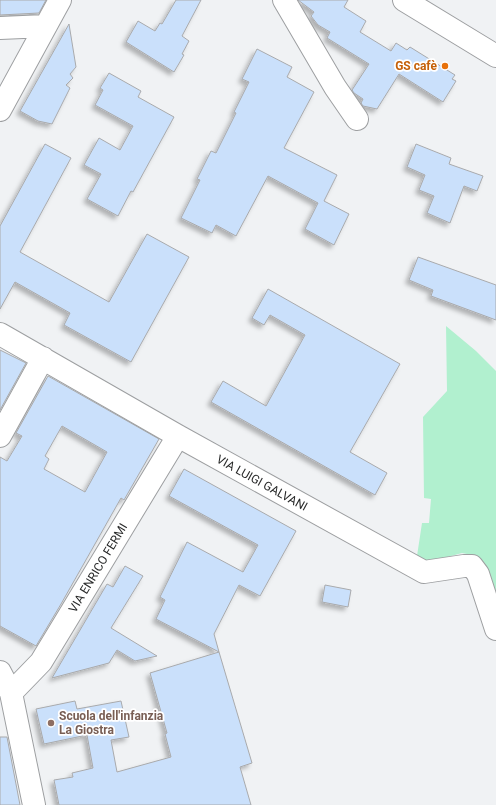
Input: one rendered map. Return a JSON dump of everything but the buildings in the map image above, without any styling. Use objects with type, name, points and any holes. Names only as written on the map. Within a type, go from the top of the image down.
[{"type":"street","points":[[0,110],[60,0]]},
{"type":"street","points":[[284,0],[335,88],[357,119]]},
{"type":"street","points":[[404,0],[496,56]]},
{"type":"street","points":[[0,28],[46,26]]},
{"type":"street","name":"VIA LUIGI GALVANI","points":[[0,334],[178,436],[424,572],[472,566],[478,574],[496,629]]},
{"type":"street","points":[[0,436],[43,358]]},
{"type":"street","name":"VIA ENRICO FERMI","points":[[11,693],[41,662],[178,436]]},
{"type":"street","points":[[0,672],[11,693],[34,805]]},
{"type":"green space","points":[[446,326],[476,351],[496,371],[496,592],[488,570],[472,555],[462,553],[429,562],[417,556],[422,523],[429,523],[431,499],[424,498],[423,417],[447,391]]},
{"type":"place","name":"GS cafè","points":[[445,66]]},
{"type":"place","name":"Scuola dell'infanzia La Giostra","points":[[51,723]]}]
